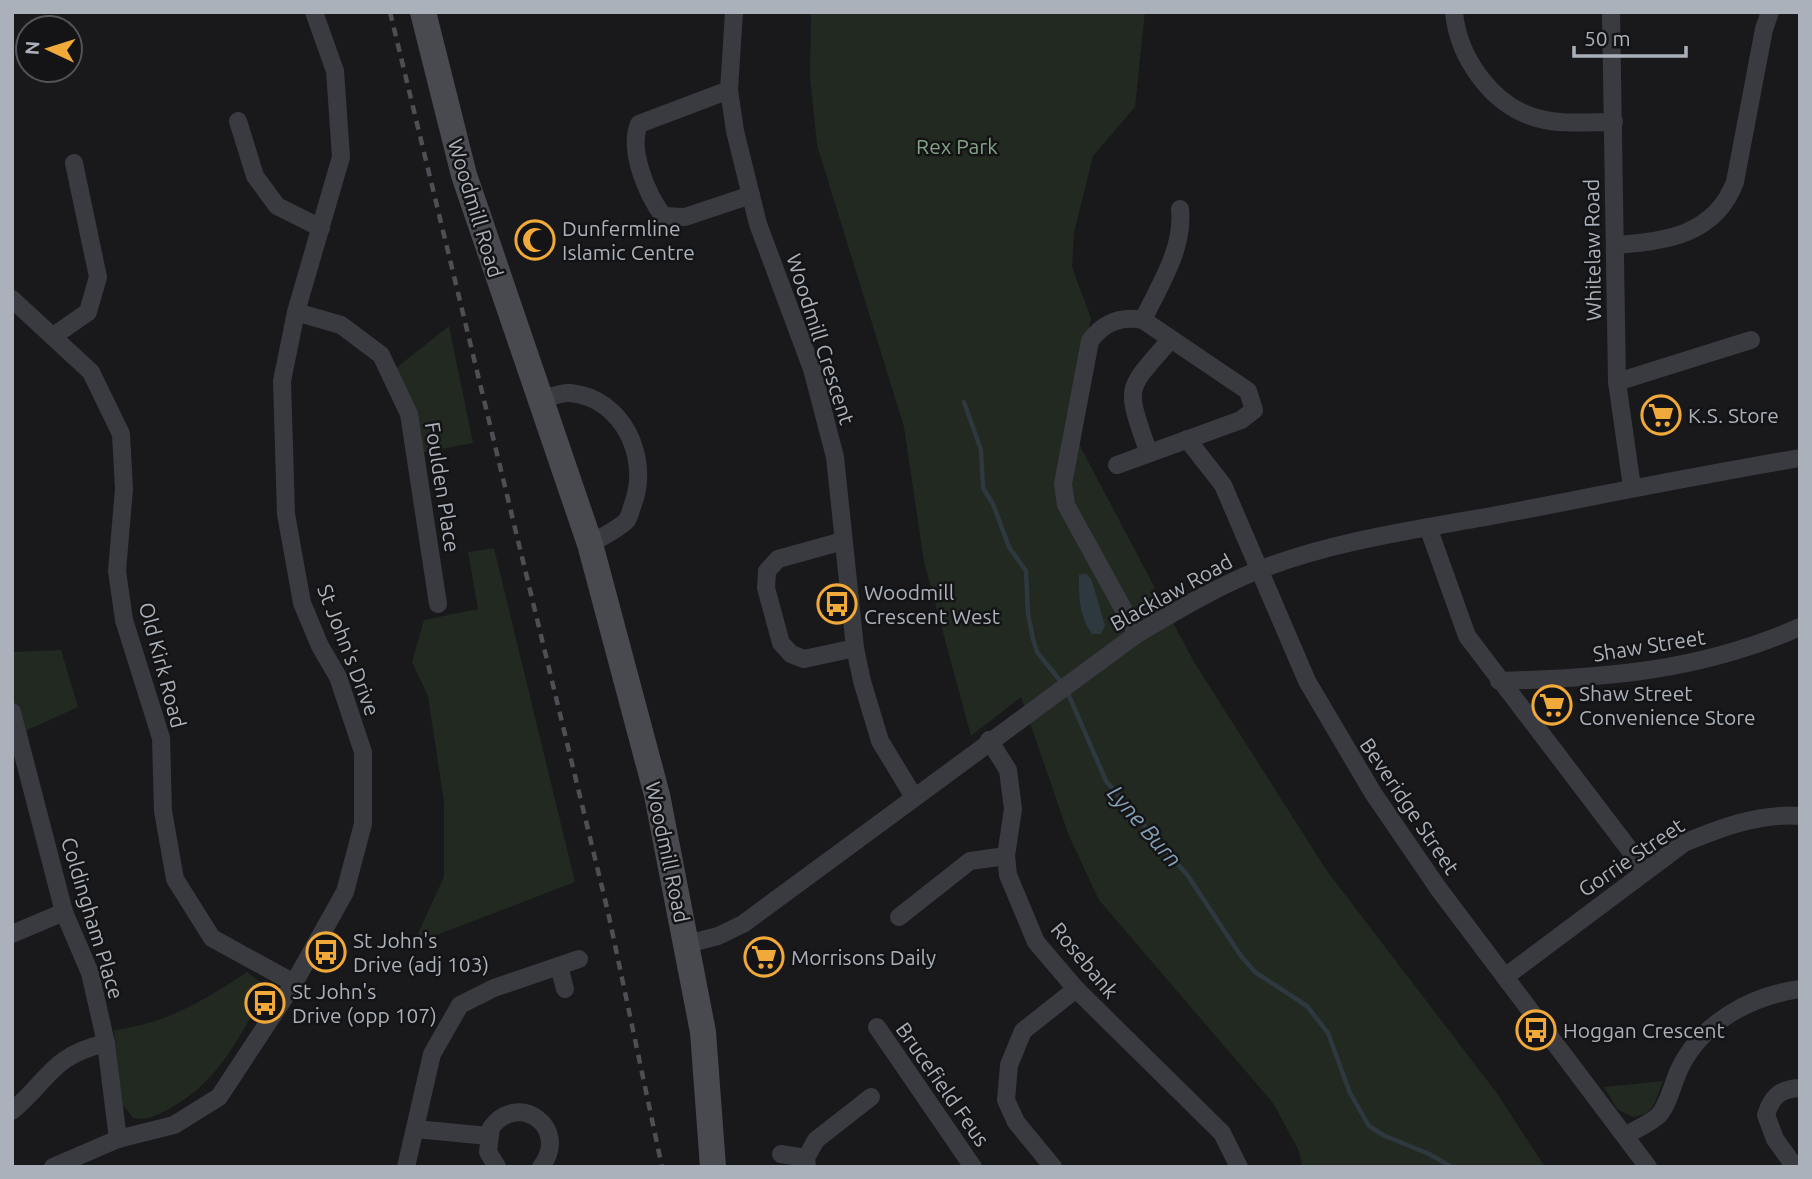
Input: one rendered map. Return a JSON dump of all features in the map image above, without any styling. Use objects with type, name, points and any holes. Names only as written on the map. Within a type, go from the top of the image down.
[{"type":"street","name":"St John's Drive","points":[[53,1167],[118,1139],[174,1125],[219,1097],[294,983],[345,892],[363,824],[363,752],[338,677],[320,646],[302,603],[286,514],[282,381],[296,312],[341,157],[335,71],[314,12]]},
{"type":"street","name":"Woodmill Road","points":[[423,12],[464,175],[590,544],[657,795],[703,1032],[713,1167]]},
{"type":"street","name":"Woodmill Crescent","points":[[734,12],[729,90],[751,195],[758,224],[811,369],[835,457],[855,648],[880,741],[914,797]]},
{"type":"street","points":[[1454,12],[1456,30],[1473,67],[1501,99],[1520,112],[1561,122],[1614,122]]},
{"type":"street","name":"Whitelaw Road","points":[[1611,12],[1617,382],[1632,487]]},
{"type":"street","points":[[1615,245],[1659,242],[1688,232],[1710,219],[1728,202],[1735,182],[1764,29],[1770,12]]},
{"type":"street","points":[[729,90],[639,124],[634,135],[653,201],[663,216],[685,217],[751,195]]},
{"type":"street","points":[[238,121],[255,176],[276,206],[321,229]]},
{"type":"street","points":[[55,335],[88,312],[97,277],[74,163]]},
{"type":"street","points":[[1143,320],[1178,243],[1180,209]]},
{"type":"street","name":"Old Kirk Road","points":[[12,299],[55,335],[91,372],[121,434],[124,489],[117,571],[124,620],[160,738],[163,811],[174,879],[212,938],[294,983]]},
{"type":"street","name":"Foulden Place","points":[[296,312],[341,325],[381,355],[409,414],[438,604]]},
{"type":"street","points":[[1116,465],[1148,451],[1241,420],[1254,411],[1248,391],[1143,320],[1124,317],[1098,330],[1090,341],[1063,484],[1066,505],[1136,634]]},
{"type":"street","points":[[1148,451],[1132,405],[1131,393],[1136,379],[1171,339]]},
{"type":"street","points":[[1617,382],[1751,340]]},
{"type":"street","points":[[539,400],[568,392],[592,398],[611,410],[625,428],[638,455],[640,486],[627,520],[590,544]]},
{"type":"street","name":"Beveridge Street","points":[[1188,439],[1223,485],[1307,681],[1341,742],[1437,888],[1648,1167]]},
{"type":"street","name":"Blacklaw Road","points":[[687,944],[718,936],[743,924],[1136,634],[1201,596],[1259,570],[1325,548],[1632,487],[1800,458]]},
{"type":"street","points":[[1428,527],[1467,636],[1644,870]]},
{"type":"street","points":[[843,541],[778,559],[767,571],[766,588],[781,643],[791,654],[804,659],[855,648]]},
{"type":"street","name":"Shaw Street","points":[[1499,681],[1582,678],[1664,670],[1713,660],[1800,627]]},
{"type":"street","name":"Coldingham Place","points":[[12,712],[64,912],[90,973],[106,1043],[118,1139]]},
{"type":"street","name":"Rosebank","points":[[989,740],[1008,770],[1013,809],[1006,856],[1008,875],[1036,942],[1076,989],[1222,1133],[1238,1167]]},
{"type":"street","name":"Gorrie Street","points":[[1505,976],[1644,870],[1684,843],[1765,817],[1800,816]]},
{"type":"street","points":[[899,917],[970,860],[1006,856]]},
{"type":"street","points":[[12,934],[64,912]]},
{"type":"street","points":[[407,1167],[432,1054],[460,1005],[494,988],[579,959]]},
{"type":"street","points":[[559,966],[565,989]]},
{"type":"street","points":[[1053,1167],[1016,1122],[1006,1100],[1009,1065],[1023,1031],[1076,989]]},
{"type":"street","points":[[1626,1135],[1659,1115],[1680,1068],[1700,1038],[1727,1015],[1752,1000],[1800,989]]},
{"type":"street","name":"Brucefield Feus","points":[[877,1027],[973,1167]]},
{"type":"street","points":[[12,1111],[46,1073],[78,1050],[106,1043]]},
{"type":"street","points":[[1798,1166],[1775,1139],[1766,1115],[1774,1096],[1783,1090],[1800,1088]]},
{"type":"street","points":[[781,1154],[806,1162],[816,1140],[871,1097]]},
{"type":"street","points":[[497,1167],[488,1152],[488,1136],[494,1124],[507,1114],[522,1112],[537,1118],[548,1131],[551,1144],[541,1167]]},
{"type":"street","points":[[416,1129],[488,1136]]},
{"type":"green space","name":"Rex Park","points":[[811,12],[1145,12],[1135,107],[1093,156],[1074,233],[1072,267],[1091,318],[1070,427],[1194,662],[1327,871],[1496,1092],[1545,1167],[1302,1167],[1299,1151],[1273,1103],[1099,900],[1069,836],[1021,697],[971,736],[924,562],[904,427],[817,145],[810,77]]},
{"type":"green space","points":[[449,326],[473,443],[416,454],[390,373]]},
{"type":"green space","points":[[494,548],[575,882],[413,944],[444,877],[444,802],[428,696],[412,662],[424,620],[478,609],[468,552]]},
{"type":"green space","points":[[61,650],[78,707],[12,737],[12,652]]},
{"type":"green space","points":[[247,972],[263,984],[264,992],[236,1043],[214,1073],[169,1109],[142,1119],[133,1118],[122,1104],[114,1030],[150,1022],[184,1009]]},
{"type":"green space","points":[[1663,1081],[1650,1109],[1633,1117],[1617,1109],[1604,1087]]},
{"type":"shaded area","points":[[1086,573],[1092,581],[1105,626],[1101,634],[1092,634],[1082,613],[1079,575]]},
{"type":"waterway","name":"Lyne Burn","points":[[964,402],[981,450],[983,488],[993,504],[1009,547],[1026,571],[1028,614],[1037,652],[1062,683]]},
{"type":"waterway","name":"Lyne Burn","points":[[1067,691],[1106,781],[1188,876],[1241,956],[1255,972],[1307,1006],[1328,1033],[1350,1093],[1369,1126],[1452,1167]]},
{"type":"railway","points":[[390,12],[608,912],[662,1167]]},
{"type":"place","name":"Dunfermline Islamic Centre","points":[[535,240]]},
{"type":"place","name":"K.S. Store","points":[[1661,415]]},
{"type":"place","name":"Woodmill Crescent West","points":[[837,604]]},
{"type":"place","name":"Shaw Street Convenience Store","points":[[1552,705]]},
{"type":"place","name":"St John's Drive (adj 103)","points":[[326,952]]},
{"type":"place","name":"Morrisons Daily","points":[[764,957]]},
{"type":"place","name":"St John's Drive (opp 107)","points":[[265,1003]]},
{"type":"place","name":"Hoggan Crescent","points":[[1536,1030]]}]
